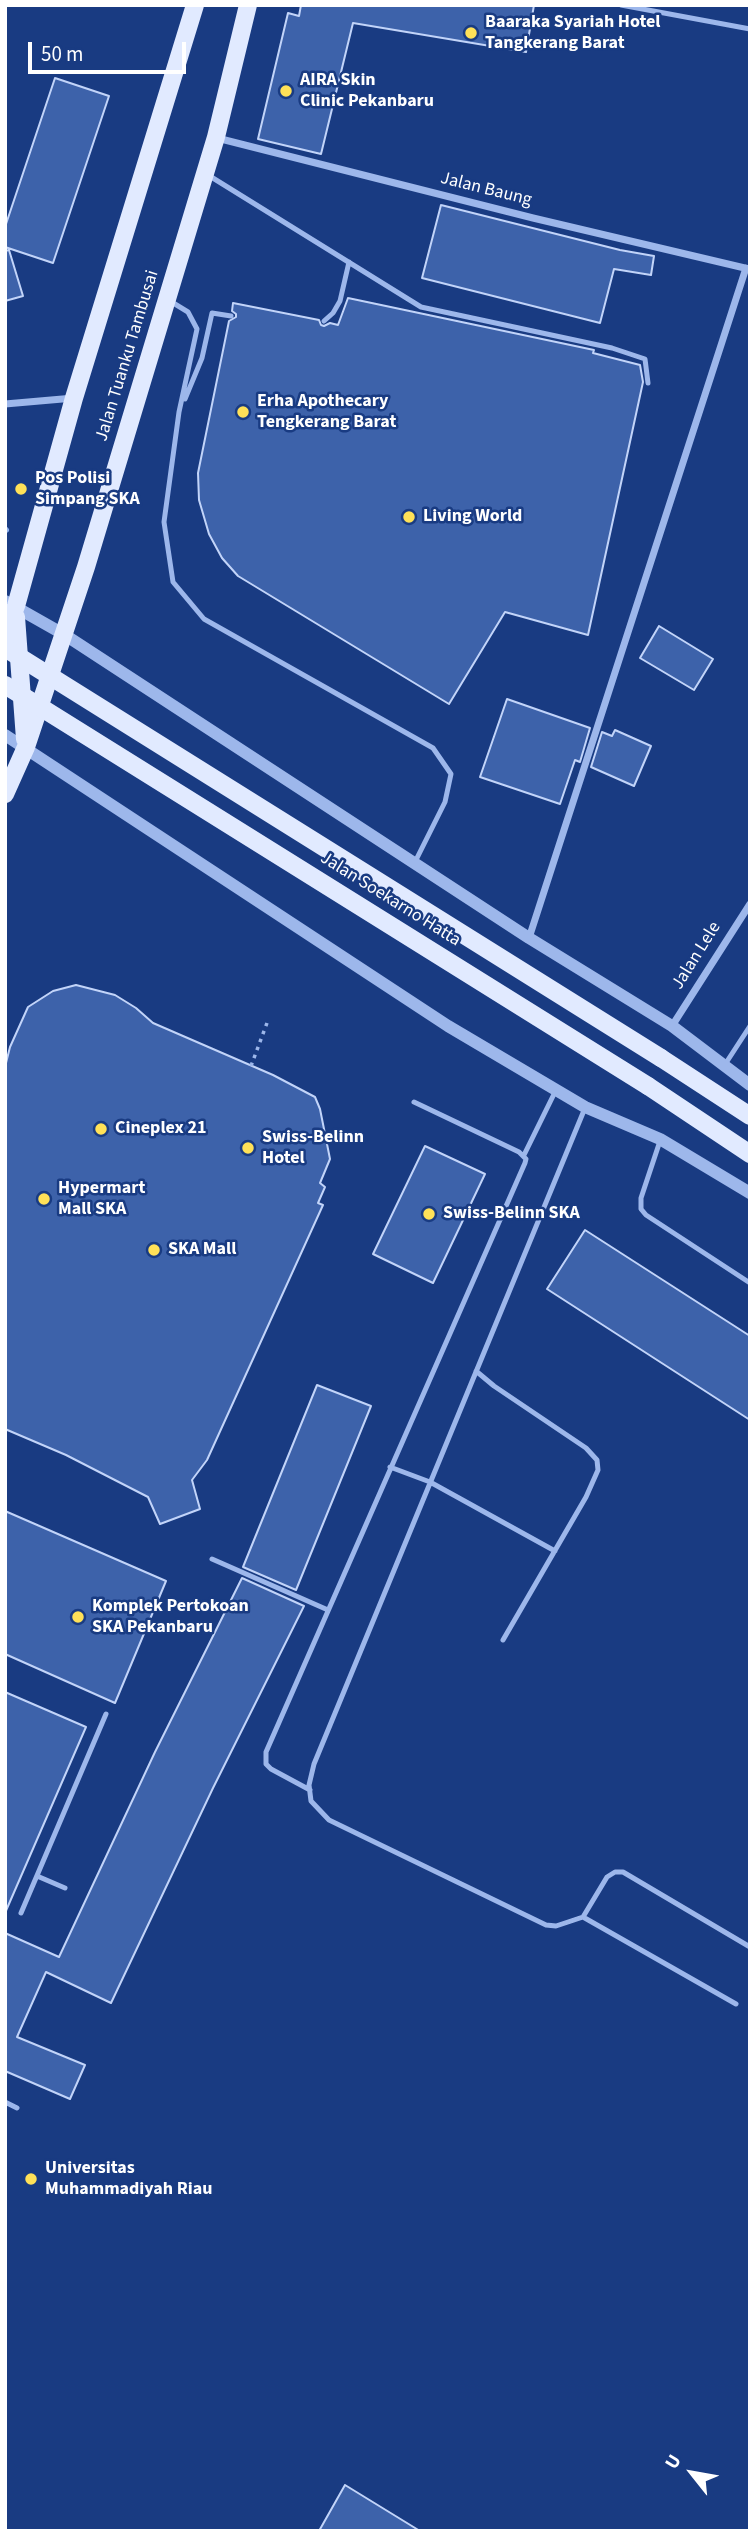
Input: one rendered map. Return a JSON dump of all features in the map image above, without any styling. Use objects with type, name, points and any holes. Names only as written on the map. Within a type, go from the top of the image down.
[{"type":"main road","points":[[5,636],[11,603],[195,5]]},
{"type":"main road","name":"Jalan Tuanku Tambusai","points":[[5,794],[26,747],[65,635],[216,137],[248,5]]},
{"type":"main road","points":[[11,603],[12,682],[26,747]]},
{"type":"main road","points":[[5,692],[12,682],[65,635]]},
{"type":"main road","name":"Jalan Soekarno Hatta","points":[[5,648],[750,1116]]},
{"type":"main road","name":"Jalan Soekarno Hatta","points":[[12,682],[648,1086],[750,1154]]},
{"type":"street","name":"Jalan Baung","points":[[216,137],[533,218],[748,268]]},
{"type":"street","points":[[529,939],[748,268]]},
{"type":"street","points":[[5,404],[74,398]]},
{"type":"street","points":[[11,603],[65,635],[529,939],[672,1026],[750,1085]]},
{"type":"street","points":[[5,735],[448,1026],[585,1107],[660,1139],[750,1193]]},
{"type":"street","name":"Jalan Lele","points":[[672,1026],[750,904]]},
{"type":"lane","points":[[621,5],[750,29]]},
{"type":"lane","points":[[205,173],[421,307],[612,348],[645,359],[648,383]]},
{"type":"lane","points":[[324,321],[334,313],[340,301],[349,262]]},
{"type":"lane","points":[[167,300],[188,312],[197,329],[179,412],[164,522],[173,582],[204,619],[432,748],[452,774],[444,802],[414,863]]},
{"type":"lane","points":[[179,412],[202,358],[212,313],[230,316]]},
{"type":"lane","points":[[724,1066],[750,1026]]},
{"type":"lane","points":[[310,1790],[271,1769],[265,1759],[390,1467],[525,1163],[524,1155],[556,1090]]},
{"type":"lane","points":[[414,1102],[524,1155]]},
{"type":"lane","points":[[585,1107],[314,1764],[310,1790],[312,1801],[329,1820],[547,1925],[556,1926],[583,1917],[607,1877],[615,1872],[623,1872],[750,1947]]},
{"type":"lane","points":[[660,1139],[641,1198],[641,1209],[646,1215],[750,1283]]},
{"type":"lane","points":[[476,1371],[586,1448],[597,1460],[594,1479],[503,1640]]},
{"type":"lane","points":[[390,1467],[430,1482],[555,1551]]},
{"type":"lane","points":[[212,1559],[328,1610]]},
{"type":"lane","points":[[21,1913],[106,1714]]},
{"type":"lane","points":[[37,1876],[65,1888]]},
{"type":"lane","points":[[583,1917],[736,2004]]},
{"type":"lane","points":[[5,2102],[18,2108]]},
{"type":"path","points":[[251,1066],[267,1023]]},
{"type":"building","points":[[301,5],[534,5],[526,52],[353,23],[321,154],[258,139],[288,13],[299,16]]},
{"type":"building","points":[[55,78],[109,96],[53,263],[5,247],[5,227]]},
{"type":"building","points":[[441,205],[654,256],[651,275],[614,269],[600,323],[422,278]]},
{"type":"building","points":[[9,250],[23,296],[5,301],[5,251]]},
{"type":"building","name":"Living World","points":[[348,298],[594,350],[593,353],[640,365],[643,382],[588,635],[505,612],[449,704],[238,576],[222,558],[209,534],[199,500],[198,473],[229,321],[236,317],[232,311],[233,303],[319,320],[324,326],[330,323],[338,325]]},
{"type":"building","points":[[659,626],[713,659],[694,690],[640,658]]},
{"type":"building","points":[[507,699],[590,728],[580,762],[575,760],[560,804],[480,777]]},
{"type":"building","points":[[615,730],[651,746],[634,786],[591,767],[602,732],[612,736]]},
{"type":"building","name":"SKA Mall","points":[[76,985],[115,995],[153,1023],[273,1075],[315,1097],[330,1159],[320,1183],[325,1187],[318,1203],[323,1205],[207,1460],[192,1480],[200,1509],[160,1524],[148,1497],[66,1455],[5,1429],[5,1067],[10,1047],[28,1007],[53,991]]},
{"type":"building","name":"Swiss-Belinn SKA","points":[[425,1146],[485,1174],[433,1283],[373,1254]]},
{"type":"building","points":[[585,1230],[750,1336],[750,1420],[547,1289]]},
{"type":"building","points":[[317,1385],[371,1406],[296,1590],[243,1567]]},
{"type":"building","name":"Komplek Pertokoan SKA Pekanbaru","points":[[5,1511],[166,1581],[115,1703],[5,1654]]},
{"type":"building","points":[[242,1578],[304,1606],[213,1788],[111,2003],[46,1972],[17,2037],[85,2065],[70,2099],[5,2071],[5,1933],[59,1957],[155,1752]]},
{"type":"building","points":[[5,1692],[86,1727],[5,1913]]},
{"type":"building","points":[[345,2485],[420,2531],[319,2531]]},
{"type":"place","name":"Baaraka Syariah Hotel Tangkerang Barat","points":[[471,33]]},
{"type":"place","name":"AIRA Skin Clinic Pekanbaru","points":[[286,91]]},
{"type":"place","name":"Erha Apothecary Tengkerang Barat","points":[[243,412]]},
{"type":"place","name":"Pos Polisi Simpang SKA","points":[[21,489]]},
{"type":"place","name":"Living World","points":[[409,517]]},
{"type":"place","name":"Cineplex 21","points":[[101,1129]]},
{"type":"place","name":"Swiss-Belinn Hotel","points":[[248,1148]]},
{"type":"place","name":"Hypermart Mall SKA","points":[[44,1199]]},
{"type":"place","name":"Swiss-Belinn SKA","points":[[429,1214]]},
{"type":"place","name":"SKA Mall","points":[[154,1250]]},
{"type":"place","name":"Komplek Pertokoan SKA Pekanbaru","points":[[78,1617]]},
{"type":"place","name":"Universitas Muhammadiyah Riau","points":[[31,2179]]}]
